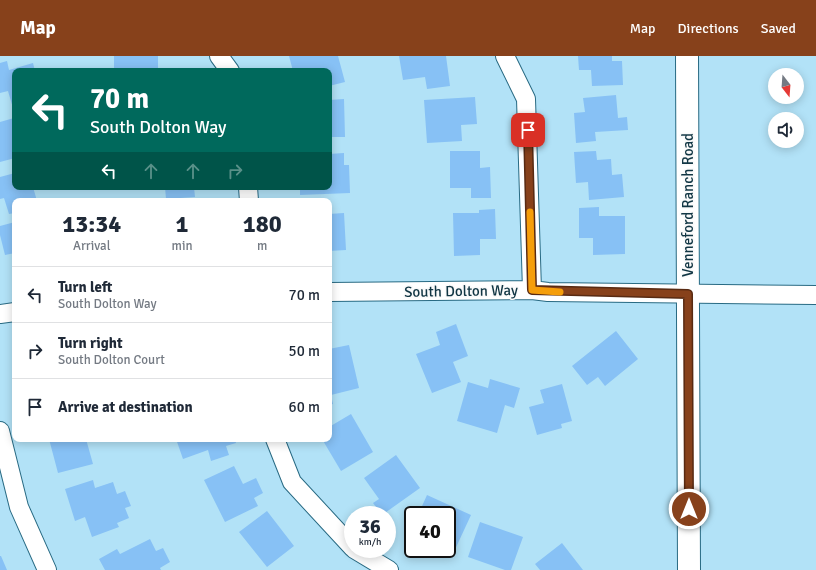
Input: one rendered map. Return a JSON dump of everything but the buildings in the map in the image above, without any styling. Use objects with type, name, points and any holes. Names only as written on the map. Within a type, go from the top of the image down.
[{"type":"street","points":[[219,56],[228,68]]},
{"type":"street","points":[[505,56],[526,99],[532,290]]},
{"type":"street","name":"Venneford Ranch Road","points":[[687,56],[689,570]]},
{"type":"street","name":"South Dolton Way","points":[[332,292],[532,290],[688,294],[816,295]]},
{"type":"street","points":[[0,314],[12,312]]},
{"type":"street","points":[[0,431],[19,507],[47,570]]},
{"type":"street","points":[[276,442],[292,482],[344,537]]},
{"type":"street","points":[[370,558],[389,570]]},
{"type":"slow traffic","points":[[530,212],[532,290],[560,292]]},
{"type":"route","points":[[528,130],[532,290],[548,292],[688,294],[689,509]]}]
